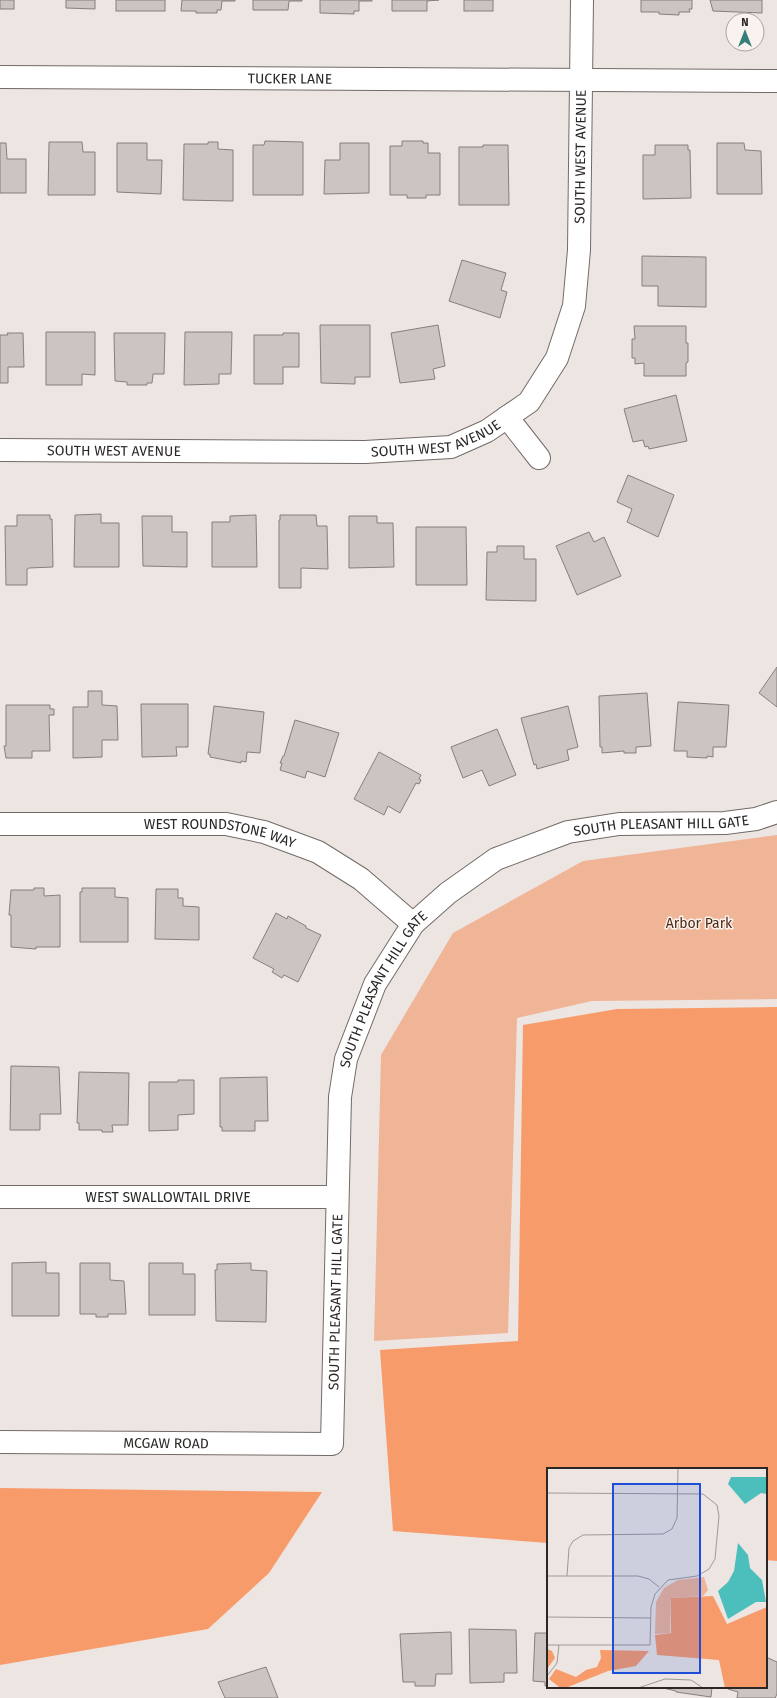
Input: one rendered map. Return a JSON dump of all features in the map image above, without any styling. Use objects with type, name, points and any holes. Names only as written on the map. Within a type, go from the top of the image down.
[{"type":"street","name":"SOUTH WEST AVENUE","points":[[0,450],[365,452],[451,447],[486,431],[529,402],[557,358],[574,306],[579,250],[582,0]]},
{"type":"street","name":"TUCKER LANE","points":[[0,77],[581,80]]},
{"type":"street","points":[[581,80],[777,82]]},
{"type":"street","points":[[507,417],[539,458]]},
{"type":"street","name":"SOUTH PLEASANT HILL GATE","points":[[332,1444],[340,1098],[346,1059],[375,984],[413,924],[448,893],[496,859],[568,832],[619,824],[725,823],[756,820],[777,812]]},
{"type":"street","name":"WEST ROUNDSTONE WAY","points":[[0,824],[226,824],[264,832],[318,852],[361,879],[413,924]]},
{"type":"street","name":"WEST SWALLOWTAIL DRIVE","points":[[0,1197],[337,1197]]},
{"type":"street","name":"MCGAW ROAD","points":[[0,1442],[332,1444]]},
{"type":"green space","name":"Arbor Park","points":[[777,835],[777,999],[592,1001],[517,1018],[508,1333],[374,1341],[381,1055],[453,933],[583,861]]},
{"type":"shaded area","points":[[777,1007],[777,1561],[767,1560],[767,1468],[547,1468],[547,1543],[393,1531],[380,1350],[518,1341],[523,1025],[617,1009]]},
{"type":"shaded area","points":[[0,1488],[322,1492],[269,1573],[208,1629],[0,1665]]},
{"type":"building","points":[[0,0],[14,0],[14,9],[0,9]]},
{"type":"building","points":[[66,0],[95,0],[95,9],[66,8]]},
{"type":"building","points":[[116,0],[165,0],[165,11],[116,11]]},
{"type":"building","points":[[182,0],[235,1],[222,1],[221,10],[217,10],[217,13],[196,13],[196,11],[181,11]]},
{"type":"building","points":[[253,0],[302,1],[289,1],[288,10],[253,10]]},
{"type":"building","points":[[320,0],[372,1],[359,1],[359,11],[354,11],[354,14],[320,13]]},
{"type":"building","points":[[392,0],[439,0],[427,1],[427,11],[392,11]]},
{"type":"building","points":[[464,0],[493,0],[493,11],[464,11]]},
{"type":"building","points":[[641,0],[692,0],[692,9],[689,9],[690,12],[679,12],[679,15],[659,14],[659,12],[641,12]]},
{"type":"building","points":[[710,0],[762,0],[762,12],[713,11]]},
{"type":"building","points":[[265,141],[303,142],[303,195],[253,195],[253,145],[264,145]]},
{"type":"building","points":[[402,141],[423,141],[423,143],[428,143],[428,153],[440,153],[440,195],[426,195],[426,198],[407,198],[407,195],[390,195],[390,146],[402,146]]},
{"type":"building","points":[[49,142],[82,142],[83,152],[95,152],[95,195],[48,195]]},
{"type":"building","points":[[208,142],[218,142],[218,149],[233,150],[233,201],[183,200],[184,144],[208,144]]},
{"type":"building","points":[[0,143],[6,143],[7,159],[26,159],[26,193],[0,193]]},
{"type":"building","points":[[117,143],[147,143],[147,160],[162,160],[161,194],[117,192]]},
{"type":"building","points":[[340,143],[369,143],[369,193],[324,194],[325,160],[340,160]]},
{"type":"building","points":[[717,143],[744,143],[745,150],[761,151],[762,194],[717,194]]},
{"type":"building","points":[[483,145],[508,145],[509,205],[459,205],[459,147],[483,147]]},
{"type":"building","points":[[655,145],[688,145],[688,150],[690,150],[691,198],[643,199],[643,155],[655,155]]},
{"type":"building","points":[[642,256],[706,257],[706,307],[658,306],[658,286],[642,286]]},
{"type":"building","points":[[462,260],[506,273],[501,290],[507,292],[500,318],[449,301]]},
{"type":"building","points":[[320,325],[370,325],[370,377],[355,377],[355,384],[321,383]]},
{"type":"building","points":[[438,325],[445,366],[433,369],[435,379],[400,383],[391,333]]},
{"type":"building","points":[[634,326],[686,326],[688,362],[686,363],[686,376],[644,376],[644,363],[635,364],[635,358],[632,358],[632,339],[635,339]]},
{"type":"building","points":[[46,332],[95,332],[95,375],[82,374],[82,385],[46,385]]},
{"type":"building","points":[[185,332],[232,332],[231,374],[219,374],[219,384],[184,385]]},
{"type":"building","points":[[7,333],[23,333],[24,367],[8,367],[8,383],[0,383],[0,335],[8,335]]},
{"type":"building","points":[[114,333],[165,333],[164,374],[153,374],[152,383],[147,383],[147,385],[127,385],[127,382],[115,381]]},
{"type":"building","points":[[283,333],[299,333],[299,367],[283,367],[283,384],[254,384],[254,335],[283,335]]},
{"type":"building","points":[[676,395],[687,441],[649,449],[648,446],[645,447],[643,440],[633,442],[624,409]]},
{"type":"building","points":[[628,475],[674,495],[658,537],[627,522],[632,509],[617,502]]},
{"type":"building","points":[[101,514],[101,523],[119,523],[119,567],[74,567],[75,515]]},
{"type":"building","points":[[17,515],[50,515],[50,519],[52,519],[53,567],[29,568],[27,569],[27,585],[6,585],[5,526],[17,526]]},
{"type":"building","points":[[256,515],[257,567],[212,567],[212,522],[230,522],[230,516]]},
{"type":"building","points":[[280,515],[316,515],[317,526],[327,526],[328,569],[301,568],[301,588],[279,588]]},
{"type":"building","points":[[142,516],[172,516],[172,532],[187,532],[187,567],[143,566]]},
{"type":"building","points":[[349,516],[377,516],[377,523],[393,523],[394,567],[349,568]]},
{"type":"building","points":[[416,527],[466,527],[467,585],[416,585]]},
{"type":"building","points":[[589,532],[594,542],[604,537],[621,576],[577,595],[556,546]]},
{"type":"building","points":[[497,546],[524,546],[524,559],[536,559],[536,601],[486,600],[487,552],[497,552]]},
{"type":"building","points":[[777,667],[777,707],[759,693]]},
{"type":"building","points":[[88,691],[102,691],[102,705],[117,706],[118,740],[102,740],[102,757],[73,758],[73,707],[88,707]]},
{"type":"building","points":[[647,693],[651,746],[636,747],[636,753],[624,753],[624,751],[602,753],[602,747],[600,747],[599,696]]},
{"type":"building","points":[[678,702],[729,705],[726,747],[713,747],[713,757],[707,756],[707,758],[687,757],[687,751],[674,751]]},
{"type":"building","points":[[141,704],[188,704],[188,747],[176,747],[177,756],[142,757]]},
{"type":"building","points":[[6,705],[50,705],[50,709],[54,709],[54,715],[49,715],[50,751],[32,751],[32,758],[6,758],[4,746],[6,746]]},
{"type":"building","points":[[214,706],[264,712],[260,753],[247,752],[246,762],[241,761],[241,763],[210,757],[210,754],[208,754]]},
{"type":"building","points":[[568,706],[578,747],[567,750],[569,760],[537,769],[536,764],[534,765],[521,718]]},
{"type":"building","points":[[295,720],[339,733],[325,777],[307,771],[305,778],[280,770],[282,763],[280,763],[284,756]]},
{"type":"building","points":[[497,729],[516,775],[489,786],[482,770],[463,778],[451,747]]},
{"type":"building","points":[[379,752],[421,775],[419,784],[416,783],[400,813],[388,806],[384,815],[354,799]]},
{"type":"building","points":[[34,888],[44,888],[44,896],[60,895],[60,947],[36,947],[36,949],[11,947],[11,915],[9,915],[11,890],[34,890]]},
{"type":"building","points":[[82,888],[115,888],[115,897],[128,898],[128,942],[80,942],[80,892],[82,892]]},
{"type":"building","points":[[156,889],[178,889],[178,898],[183,898],[183,906],[199,907],[199,940],[155,939]]},
{"type":"building","points":[[276,913],[287,919],[288,916],[306,926],[306,928],[321,935],[298,982],[284,975],[282,978],[272,972],[274,969],[253,958]]},
{"type":"building","points":[[11,1066],[59,1067],[61,1114],[40,1114],[40,1130],[10,1130]]},
{"type":"building","points":[[79,1072],[129,1073],[128,1125],[112,1125],[113,1132],[102,1132],[102,1130],[79,1130],[79,1123],[77,1123]]},
{"type":"building","points":[[267,1077],[268,1121],[255,1121],[255,1131],[222,1131],[222,1127],[220,1127],[220,1078]]},
{"type":"building","points":[[178,1080],[194,1080],[194,1114],[178,1115],[178,1130],[149,1131],[149,1082],[178,1082]]},
{"type":"building","points":[[46,1262],[46,1273],[59,1273],[59,1316],[12,1316],[12,1263]]},
{"type":"building","points":[[80,1263],[110,1263],[110,1280],[124,1281],[126,1314],[108,1314],[108,1317],[96,1317],[96,1314],[80,1314]]},
{"type":"building","points":[[149,1263],[183,1263],[183,1274],[195,1274],[195,1315],[149,1315]]},
{"type":"building","points":[[251,1263],[251,1270],[267,1271],[266,1322],[216,1321],[215,1270],[217,1270],[217,1264]]},
{"type":"building","points":[[469,1629],[516,1630],[517,1673],[504,1673],[504,1682],[470,1683]]},
{"type":"building","points":[[451,1632],[452,1674],[436,1674],[435,1686],[415,1686],[415,1682],[403,1682],[400,1634]]},
{"type":"building","points":[[535,1633],[547,1633],[547,1686],[545,1686],[545,1682],[533,1681]]},
{"type":"building","points":[[767,1657],[777,1662],[777,1694],[775,1698],[737,1698],[738,1692],[728,1689],[767,1688]]},
{"type":"building","points":[[266,1667],[278,1698],[225,1698],[218,1682]]},
{"type":"building","points":[[663,1688],[712,1688],[711,1697]]}]
